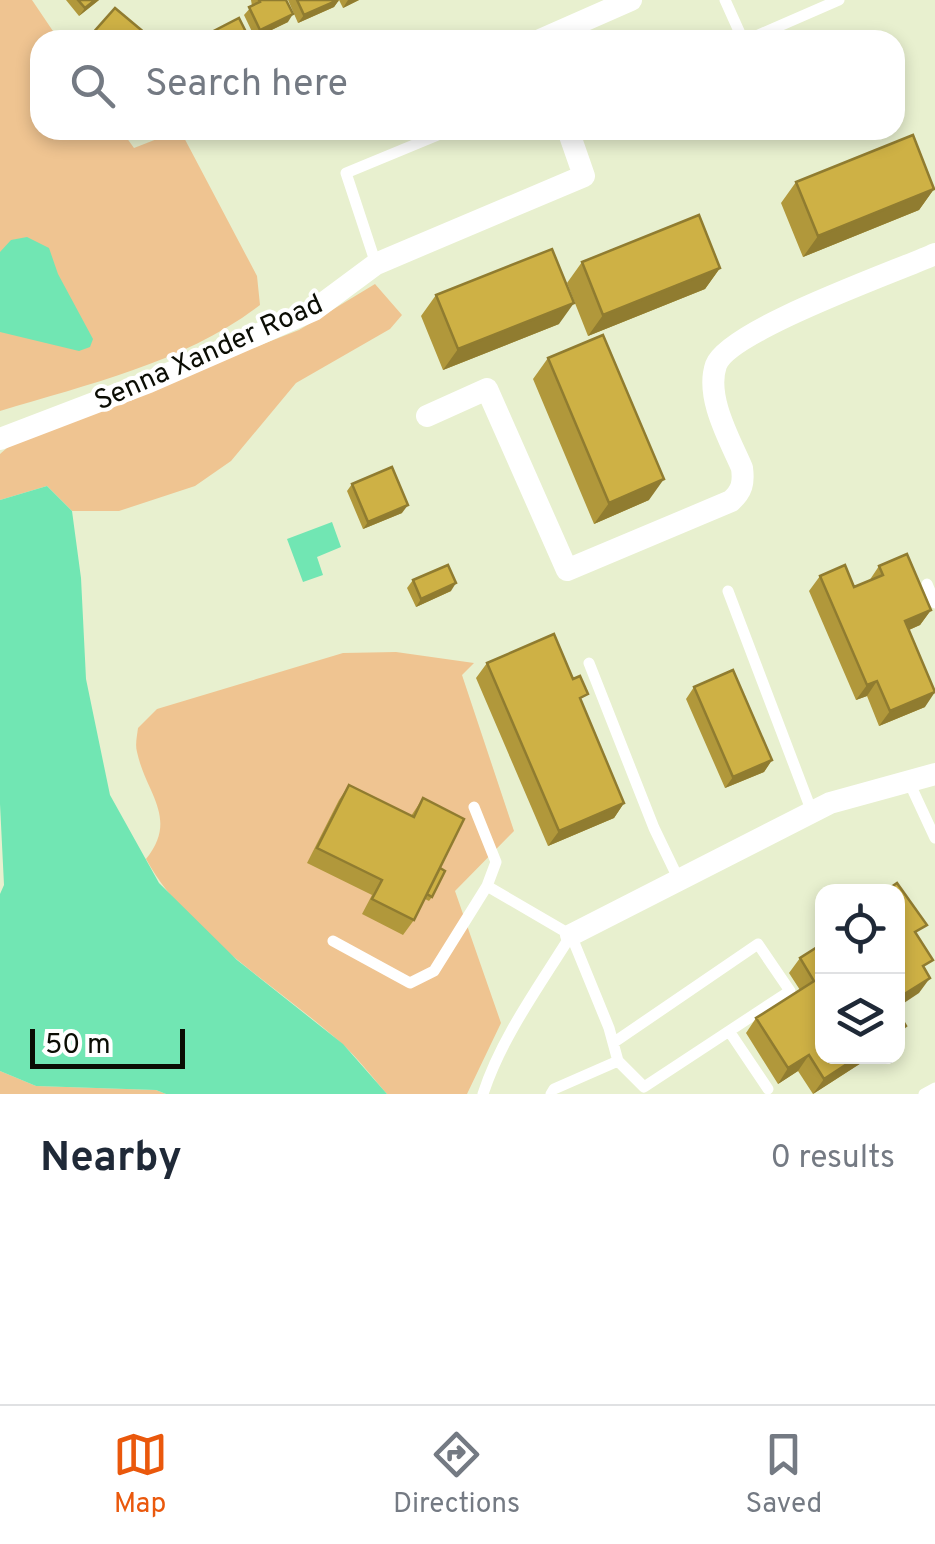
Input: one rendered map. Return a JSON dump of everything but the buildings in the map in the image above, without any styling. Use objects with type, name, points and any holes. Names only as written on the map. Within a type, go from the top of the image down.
[{"type":"street","points":[[563,30],[631,0]]},
{"type":"street","name":"Senna Xander Road","points":[[0,438],[148,382],[314,310],[376,264],[584,176],[571,140]]},
{"type":"street","points":[[427,416],[487,389],[567,570],[731,501],[740,492],[744,481],[742,468],[714,389],[714,368],[721,354],[758,330],[935,254]]},
{"type":"street","points":[[571,935],[830,803],[935,774]]},
{"type":"lane","points":[[725,0],[740,30]]},
{"type":"lane","points":[[768,30],[839,0]]},
{"type":"lane","points":[[376,264],[346,174],[426,140]]},
{"type":"lane","points":[[927,584],[935,603]]},
{"type":"lane","points":[[728,592],[812,812]]},
{"type":"lane","points":[[589,663],[654,828],[679,880]]},
{"type":"lane","points":[[909,782],[935,838]]},
{"type":"lane","points":[[334,941],[410,983],[434,971],[487,886],[496,862],[474,807]]},
{"type":"lane","points":[[487,886],[571,935],[618,1062],[646,1090],[790,991],[758,944],[613,1043]]},
{"type":"lane","points":[[483,1094],[533,996],[571,935]]},
{"type":"lane","points":[[729,1031],[767,1092]]},
{"type":"lane","points":[[551,1094],[554,1089],[618,1062]]},
{"type":"lane","points":[[924,1094],[935,1088]]},
{"type":"shaded area","points":[[0,0],[32,0],[52,30],[30,30],[30,140],[128,140],[134,148],[154,140],[185,140],[257,276],[260,305],[201,342],[169,356],[102,381],[0,411]]},
{"type":"shaded area","points":[[27,237],[49,248],[58,274],[93,339],[90,347],[79,351],[0,332],[0,252],[11,240]]},
{"type":"shaded area","points":[[375,284],[402,315],[390,329],[296,383],[231,461],[195,486],[119,511],[72,511],[47,486],[0,500],[0,454],[15,441],[299,330]]},
{"type":"shaded area","points":[[47,486],[72,511],[81,578],[86,679],[110,795],[159,883],[237,960],[343,1044],[387,1094],[166,1094],[156,1090],[36,1086],[0,1071],[0,894],[4,885],[0,804],[0,500]]},
{"type":"shaded area","points":[[332,522],[341,547],[317,557],[323,575],[303,582],[287,539]]},
{"type":"shaded area","points":[[396,652],[474,663],[462,675],[514,831],[455,891],[501,1023],[467,1094],[387,1094],[340,1042],[209,935],[164,886],[146,859],[160,831],[160,818],[141,767],[136,740],[138,728],[157,709],[343,653]]},
{"type":"shaded area","points":[[0,1071],[36,1086],[156,1090],[166,1094],[0,1094]]}]
